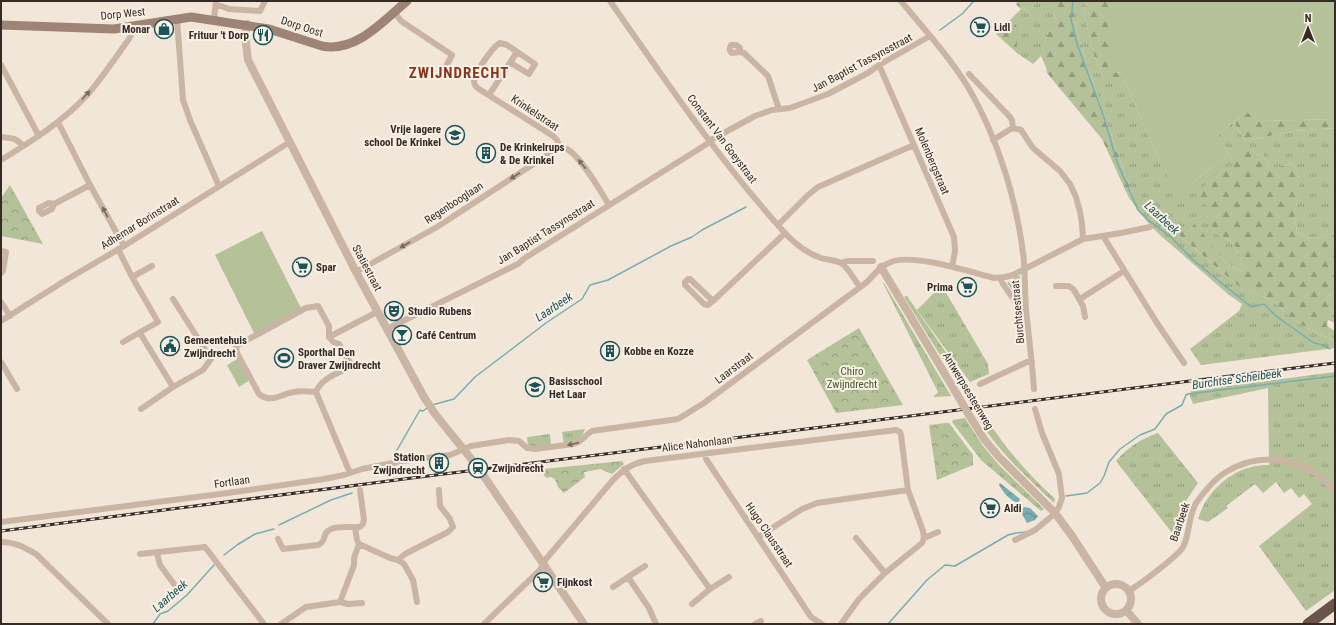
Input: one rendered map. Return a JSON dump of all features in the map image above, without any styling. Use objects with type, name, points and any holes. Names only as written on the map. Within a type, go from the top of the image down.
[{"type":"highway","points":[[1308,624],[1335,604]]},
{"type":"highway","points":[[1318,624],[1335,612]]},
{"type":"main road","name":"Dorp Oost","points":[[247,24],[269,28],[322,46],[340,47],[371,32],[407,1]]},
{"type":"main road","name":"Dorp West","points":[[1,25],[106,29],[130,27],[191,17],[247,24]]},
{"type":"street","points":[[214,19],[216,3],[229,9],[260,11],[265,1]]},
{"type":"street","name":"Constant Van Goeystraat","points":[[610,1],[710,142],[758,204],[785,233],[808,252],[821,258],[841,263],[847,261],[873,261]]},
{"type":"street","points":[[903,3],[954,66],[979,108],[994,140],[1012,197],[1021,241],[1024,269]]},
{"type":"street","points":[[394,12],[401,21],[452,55],[441,76]]},
{"type":"street","points":[[176,19],[183,100],[190,120],[219,186]]},
{"type":"street","name":"Statiestraat","points":[[247,24],[245,35],[248,60],[356,272],[429,406],[490,486],[584,624]]},
{"type":"street","points":[[1,160],[58,122],[89,93],[130,39],[132,35],[130,27]]},
{"type":"street","name":"Jan Baptist Tassynsstraat","points":[[387,329],[518,264],[525,258],[609,205],[710,142],[755,116],[779,109],[790,108],[828,94],[868,73],[879,65],[930,36]]},
{"type":"street","name":"Krinkelstraat","points":[[517,52],[503,43],[500,43],[494,47],[476,75],[474,82],[477,87],[556,138],[560,148],[566,148],[581,162],[609,205]]},
{"type":"street","points":[[489,95],[517,52],[536,64],[529,74],[511,63]]},
{"type":"street","points":[[740,52],[744,53],[768,76],[779,109]]},
{"type":"street","name":"Molenbergstraat","points":[[879,65],[954,237],[955,251],[952,267]]},
{"type":"street","points":[[1,66],[39,136]]},
{"type":"street","points":[[969,74],[1010,117],[1013,128]]},
{"type":"street","points":[[58,122],[90,185],[124,246]]},
{"type":"street","points":[[994,140],[1013,128],[1021,130],[1033,148],[1065,177],[1076,197],[1082,224],[1083,238],[1103,236],[1150,227]]},
{"type":"street","points":[[1,137],[13,138],[23,146]]},
{"type":"street","name":"Adhemar Borinstraat","points":[[1,321],[290,142]]},
{"type":"street","points":[[778,226],[808,195],[818,187],[914,145]]},
{"type":"street","name":"Regenbooglaan","points":[[356,272],[437,227],[560,148]]},
{"type":"street","points":[[54,204],[90,185]]},
{"type":"street","points":[[712,300],[690,279],[685,282],[685,285],[704,304],[708,305],[785,233]]},
{"type":"street","points":[[1103,236],[1157,323],[1184,363]]},
{"type":"street","name":"Burchtsestraat","points":[[1034,389],[1026,310],[1024,269],[1083,238]]},
{"type":"street","points":[[118,249],[158,322],[123,342]]},
{"type":"street","points":[[1,251],[6,252],[3,271],[1,273]]},
{"type":"street","name":"Laarstraat","points":[[463,449],[470,446],[509,440],[519,441],[528,448],[535,449],[578,444],[586,434],[592,431],[672,421],[684,417],[860,287],[881,267],[890,262],[900,259],[917,260],[994,278],[1013,275],[1024,269]]},
{"type":"street","points":[[841,263],[860,287]]},
{"type":"street","points":[[132,277],[152,266]]},
{"type":"street","name":"Antwerpsesteenweg","points":[[881,267],[984,439],[1072,536],[1106,588]]},
{"type":"street","points":[[1080,299],[1124,271]]},
{"type":"street","points":[[1000,278],[1019,307],[1026,310]]},
{"type":"street","points":[[1056,286],[1069,286],[1074,290],[1083,306],[1085,317]]},
{"type":"street","points":[[142,409],[173,387],[203,370],[211,359],[173,299]]},
{"type":"street","points":[[1,302],[10,316]]},
{"type":"street","points":[[316,392],[296,391],[276,398],[265,398],[258,394],[237,353],[236,346],[306,308],[318,306],[329,326],[329,337],[333,342],[339,344],[352,366],[327,378],[318,387],[316,392],[350,472]]},
{"type":"street","points":[[329,337],[377,312]]},
{"type":"street","points":[[140,333],[173,387]]},
{"type":"street","points":[[980,384],[1032,361]]},
{"type":"street","points":[[1,362],[17,389]]},
{"type":"street","points":[[1015,540],[1035,530],[1053,515],[1059,508],[1062,498],[1059,474],[1042,433],[1035,409]]},
{"type":"street","name":"Alice Nahonlaan","points":[[484,624],[528,581],[608,486],[624,469],[634,464],[645,461],[898,430],[901,435],[908,490]]},
{"type":"street","name":"Fortlaan","points":[[1,522],[228,493],[324,479],[403,461],[450,455],[463,449]]},
{"type":"street","name":"Hugo Clausstraat","points":[[705,454],[706,459],[812,617],[822,624]]},
{"type":"street","name":"Baarbeek","points":[[1129,591],[1179,552],[1186,540],[1188,525],[1195,505],[1208,487],[1224,473],[1244,463],[1266,459],[1288,461],[1308,469],[1326,482],[1335,492]]},
{"type":"street","points":[[624,469],[710,589]]},
{"type":"street","points":[[278,539],[283,549],[318,545],[322,543],[330,529],[351,526],[355,528],[360,527],[364,520],[360,490]]},
{"type":"street","points":[[398,560],[405,554],[448,532],[453,527],[450,519],[440,506],[439,490]]},
{"type":"street","points":[[758,537],[802,509],[817,503],[908,490],[923,531],[924,538],[922,543],[884,573],[840,624]]},
{"type":"street","points":[[340,602],[354,565],[354,558],[359,544],[355,528]]},
{"type":"street","points":[[924,538],[938,532]]},
{"type":"street","points":[[856,538],[884,573]]},
{"type":"street","points":[[1,542],[23,546],[36,554],[108,624]]},
{"type":"street","points":[[359,544],[398,560],[407,567],[413,580],[417,602]]},
{"type":"street","points":[[140,554],[205,547],[264,624]]},
{"type":"street","points":[[157,553],[160,565],[174,584]]},
{"type":"street","points":[[613,587],[645,566]]},
{"type":"street","points":[[628,577],[649,608],[656,624]]},
{"type":"street","points":[[692,604],[710,589],[729,577]]},
{"type":"street","points":[[1112,585],[1119,585],[1125,587],[1129,591],[1130,602],[1126,610],[1115,613],[1109,612],[1104,607],[1102,595],[1106,588],[1112,585]]},
{"type":"street","points":[[281,624],[306,607],[340,602],[348,604],[362,603]]},
{"type":"street","points":[[1126,610],[1138,624]]},
{"type":"green space","points":[[1019,1],[1037,1],[1030,10],[1021,9],[1016,4]]},
{"type":"green space","points":[[1037,1],[1052,1],[1053,14],[1058,21],[1058,29],[1048,32],[1041,56],[1033,64],[1017,53],[1017,28],[1010,20],[1021,9],[1030,10]]},
{"type":"green space","points":[[1052,1],[1074,1],[1074,21],[1091,77],[1132,193],[1129,198],[1102,139],[1047,73],[1041,56],[1048,32],[1058,29],[1058,21],[1052,12]]},
{"type":"green space","points":[[1074,1],[1086,1],[1084,14],[1087,27],[1094,54],[1104,79],[1124,79],[1156,153],[1179,197],[1189,185],[1229,154],[1217,135],[1234,122],[1245,141],[1293,131],[1335,128],[1335,232],[1316,238],[1302,236],[1297,233],[1294,213],[1299,195],[1299,178],[1296,168],[1292,163],[1278,167],[1269,167],[1262,154],[1255,155],[1253,150],[1234,165],[1208,207],[1207,216],[1217,234],[1233,243],[1240,257],[1243,270],[1241,272],[1223,260],[1194,224],[1188,232],[1175,232],[1242,289],[1272,300],[1294,320],[1335,341],[1335,348],[1201,365],[1190,349],[1239,311],[1242,304],[1229,295],[1160,235],[1149,224],[1129,198],[1132,193],[1091,77],[1074,21]]},
{"type":"green space","points":[[1086,1],[1113,1],[1113,72],[1124,73],[1124,79],[1104,79],[1094,54],[1084,14]]},
{"type":"green space","points":[[1113,1],[1335,1],[1335,119],[1259,121],[1247,112],[1217,135],[1229,154],[1189,185],[1179,198],[1156,153],[1124,79],[1124,73],[1113,72]]},
{"type":"green space","points":[[1010,20],[1017,27],[1017,53],[996,34]]},
{"type":"green space","points":[[1247,112],[1259,121],[1335,119],[1335,128],[1293,131],[1245,141],[1234,122]]},
{"type":"green space","points":[[1246,147],[1252,147],[1255,155],[1262,154],[1269,167],[1278,167],[1292,163],[1296,168],[1299,178],[1299,195],[1294,213],[1297,233],[1302,236],[1316,238],[1335,232],[1335,292],[1326,297],[1328,306],[1335,313],[1335,323],[1328,320],[1327,326],[1335,331],[1335,341],[1294,320],[1272,300],[1242,289],[1174,231],[1178,226],[1181,226],[1188,232],[1194,224],[1198,227],[1223,260],[1241,272],[1243,270],[1240,257],[1233,243],[1217,234],[1207,216],[1207,207],[1198,194],[1221,168],[1234,165],[1237,151]]},
{"type":"green space","points":[[10,185],[43,244],[1,236],[1,198]]},
{"type":"green space","points":[[262,231],[302,310],[254,333],[215,255]]},
{"type":"green space","points":[[1017,276],[1020,276],[1021,301],[1007,283]]},
{"type":"green space","points":[[883,283],[951,396],[933,397],[938,392]]},
{"type":"green space","points":[[940,290],[945,291],[988,364],[989,374],[970,382],[917,310],[935,292]]},
{"type":"green space","points":[[1335,292],[1335,313],[1328,306],[1326,297]]},
{"type":"green space","points":[[907,296],[970,387],[963,392],[904,297]]},
{"type":"green space","name":"Chiro Zwijndrecht","points":[[859,328],[903,405],[836,413],[807,360]]},
{"type":"green space","points":[[239,358],[250,380],[239,387],[227,365]]},
{"type":"green space","points":[[1335,372],[1335,590],[1306,611],[1259,546],[1312,504],[1304,494],[1299,498],[1291,488],[1284,493],[1276,482],[1263,493],[1255,484],[1226,506],[1228,508],[1208,522],[1198,519],[1208,498],[1224,480],[1245,469],[1269,465],[1268,388],[1193,404],[1190,396],[1191,391]]},
{"type":"green space","points":[[985,416],[1000,439],[1017,460],[1055,499],[1054,503],[1012,462],[994,441],[977,417]]},
{"type":"green space","points":[[965,418],[983,446],[999,465],[1044,509],[1041,511],[981,460],[952,422],[953,420]]},
{"type":"green space","points":[[949,423],[973,455],[973,465],[937,480],[929,425]]},
{"type":"green space","points":[[585,429],[579,438],[564,445],[562,432]]},
{"type":"green space","points":[[1158,433],[1198,483],[1186,501],[1176,538],[1116,461],[1135,444]]},
{"type":"green space","points":[[550,434],[551,445],[541,447],[528,446],[527,437]]},
{"type":"green space","points":[[622,461],[624,464],[612,474],[600,469],[584,472],[585,477],[564,493],[558,487],[555,479],[551,477],[546,478],[542,472],[544,469]]},
{"type":"water","points":[[1000,483],[1020,499],[1018,503],[1007,496],[999,485]]},
{"type":"water","points":[[1024,507],[1030,508],[1038,516],[1035,520],[1027,523],[1022,514],[1022,509]]},
{"type":"waterway","name":"Laarbeek","points":[[940,30],[962,14],[974,1]]},
{"type":"waterway","name":"Laarbeek","points":[[1073,1],[1071,19],[1077,44],[1104,117],[1117,162],[1138,210],[1148,220],[1171,237],[1193,260],[1251,307],[1264,304],[1276,316],[1314,343],[1323,345],[1330,349]]},
{"type":"waterway","name":"Laarbeek","points":[[432,405],[454,399],[475,377],[546,323],[582,299],[590,285],[608,280],[671,246],[692,237],[702,230],[746,207]]},
{"type":"waterway","name":"Burchtse Scheibeek","points":[[1066,496],[1087,493],[1100,483],[1109,462],[1120,449],[1140,435],[1155,429],[1166,414],[1182,405],[1186,395],[1188,394],[1335,376]]},
{"type":"waterway","name":"Laarbeek","points":[[397,450],[420,410],[423,411],[427,408]]},
{"type":"waterway","name":"Laarbeek","points":[[279,525],[331,500],[352,493]]},
{"type":"waterway","name":"Laarbeek","points":[[224,555],[255,534],[274,529]]},
{"type":"waterway","name":"Burchtse Scheibeek","points":[[888,624],[927,580],[945,565],[955,566],[1008,535],[1026,532]]},
{"type":"waterway","name":"Laarbeek","points":[[153,624],[160,614],[168,611],[187,595],[214,565]]},
{"type":"railway","points":[[1,531],[412,478],[1335,363]]},
{"type":"place","name":"Lidl","points":[[980,27]]},
{"type":"place","name":"Monar","points":[[164,29]]},
{"type":"place","name":"Frituur 't Dorp","points":[[263,35]]},
{"type":"place","name":"Vrije lagere school De Krinkel","points":[[455,135]]},
{"type":"place","name":"De Krinkelrups & De Krinkel","points":[[486,153]]},
{"type":"place","name":"Spar","points":[[302,267]]},
{"type":"place","name":"Prima","points":[[967,287]]},
{"type":"place","name":"Studio Rubens","points":[[394,311]]},
{"type":"place","name":"Café Centrum","points":[[402,335]]},
{"type":"place","name":"Gemeentehuis Zwijndrecht","points":[[170,346]]},
{"type":"place","name":"Kobbe en Kozze","points":[[610,351]]},
{"type":"place","name":"Sporthal Den Draver Zwijndrecht","points":[[284,358]]},
{"type":"place","name":"Basisschool Het Laar","points":[[535,387]]},
{"type":"place","name":"Station Zwijndrecht","points":[[439,463]]},
{"type":"place","name":"Zwijndrecht","points":[[478,468]]},
{"type":"place","name":"Aldi","points":[[990,508]]},
{"type":"place","name":"Fijnkost","points":[[543,582]]},
{"type":"district","name":"ZWIJNDRECHT","points":[[459,73]]}]
